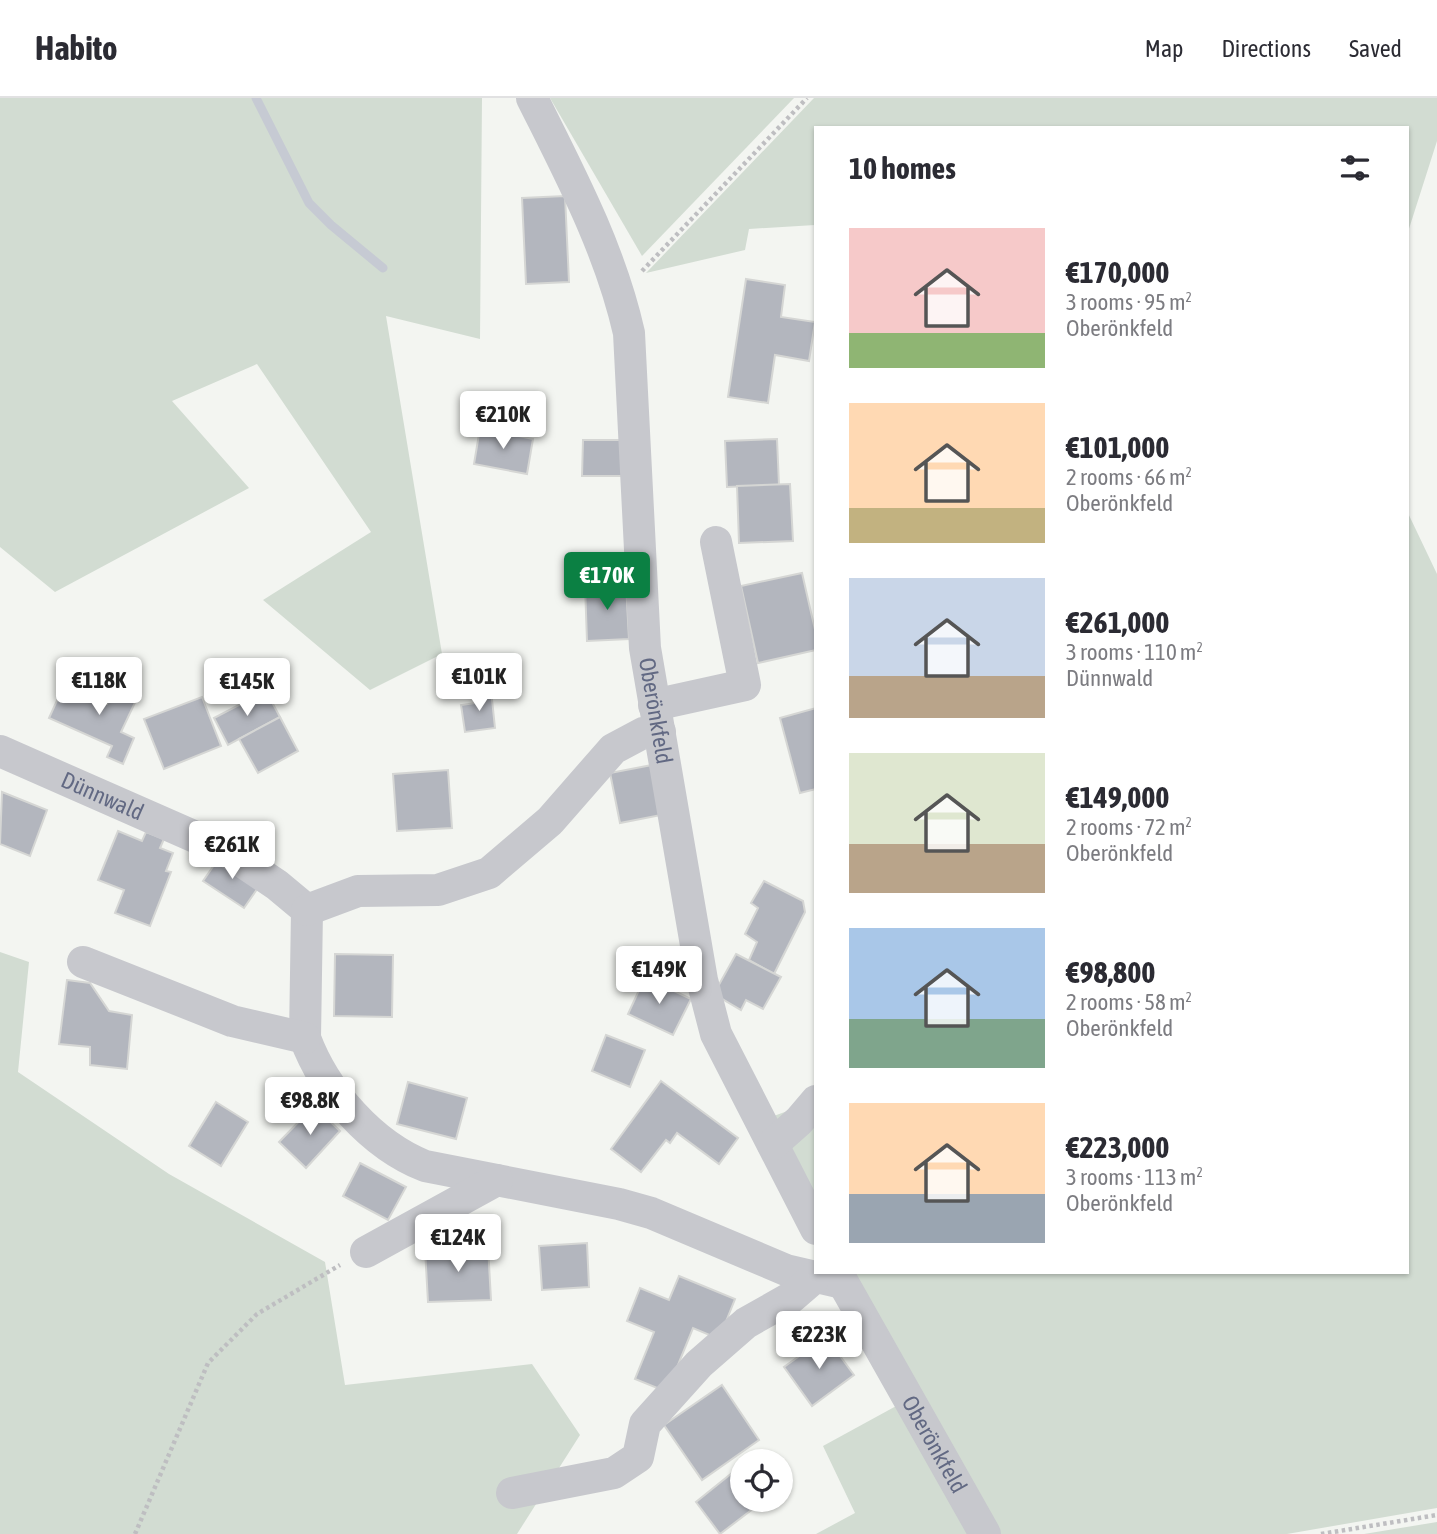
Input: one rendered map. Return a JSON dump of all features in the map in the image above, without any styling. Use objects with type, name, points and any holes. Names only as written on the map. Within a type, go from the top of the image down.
[{"type":"street","name":"Oberönkfeld","points":[[532,98],[600,237],[620,295],[629,333],[645,648],[705,993],[716,1034],[814,1225]]},
{"type":"street","points":[[716,542],[745,685],[657,719],[643,733],[613,749],[550,821],[489,873],[438,890],[358,891],[307,911],[305,1038],[312,1056],[337,1094],[386,1146],[425,1166],[651,1213],[786,1270],[831,1278]]},
{"type":"street","name":"Dünnwald","points":[[0,751],[205,839],[277,885],[307,911]]},
{"type":"street","points":[[83,962],[232,1021],[305,1038]]},
{"type":"street","points":[[773,1144],[814,1103]]},
{"type":"street","points":[[366,1252],[498,1180]]},
{"type":"street","name":"Oberönkfeld","points":[[831,1278],[985,1534]]},
{"type":"street","points":[[512,1493],[614,1473],[638,1457],[645,1424],[699,1364],[746,1323],[831,1278]]},
{"type":"path","points":[[620,295],[781,122],[807,98]]},
{"type":"path","points":[[135,1534],[208,1363],[230,1339],[268,1307],[366,1252]]},
{"type":"path","points":[[1321,1534],[1437,1516]]},
{"type":"shaded area","points":[[0,98],[482,98],[480,339],[386,316],[442,654],[370,690],[263,600],[371,532],[257,364],[172,401],[249,488],[55,592],[0,547]]},
{"type":"shaded area","points":[[550,98],[794,98],[642,256]]},
{"type":"shaded area","points":[[814,98],[1437,98],[1437,141],[1409,229],[1409,126],[814,126],[814,225],[749,229],[745,250],[646,273]]},
{"type":"shaded area","points":[[1409,515],[1437,574],[1437,1508],[1287,1534],[990,1534],[846,1274],[1409,1274]]},
{"type":"shaded area","points":[[0,952],[29,962],[18,1072],[169,1174],[325,1262],[345,1385],[532,1364],[580,1435],[517,1534],[0,1534]]},
{"type":"shaded area","points":[[814,1101],[814,1212],[771,1117]]},
{"type":"shaded area","points":[[898,1405],[975,1534],[816,1534],[855,1513],[823,1446]]},
{"type":"shaded area","points":[[1437,1522],[1437,1534],[1364,1534]]},
{"type":"building","points":[[565,196],[569,282],[526,284],[522,198]]},
{"type":"building","points":[[746,279],[785,285],[781,317],[814,322],[809,361],[775,355],[768,403],[728,397]]},
{"type":"building","points":[[480,428],[533,439],[527,474],[474,464]]},
{"type":"building","points":[[777,439],[779,485],[727,487],[725,441]]},
{"type":"building","points":[[583,440],[625,440],[624,476],[582,476]]},
{"type":"building","points":[[790,484],[793,541],[739,543],[737,486]]},
{"type":"building","points":[[802,573],[814,625],[814,650],[758,663],[741,586]]},
{"type":"building","points":[[626,583],[629,639],[587,641],[585,585]]},
{"type":"building","points":[[117,682],[140,692],[121,732],[134,738],[123,764],[107,757],[112,746],[49,718],[64,685],[107,704]]},
{"type":"building","points":[[491,690],[495,728],[465,732],[461,705],[476,703],[475,692]]},
{"type":"building","points":[[266,691],[280,717],[228,745],[214,718]]},
{"type":"building","points":[[202,697],[221,746],[164,769],[144,719]]},
{"type":"building","points":[[814,709],[814,790],[800,793],[780,718]]},
{"type":"building","points":[[280,717],[298,751],[258,773],[239,739]]},
{"type":"building","points":[[652,765],[661,815],[620,823],[610,773]]},
{"type":"building","points":[[448,770],[452,828],[397,831],[393,774]]},
{"type":"building","points":[[2,792],[47,810],[30,856],[0,844]]},
{"type":"building","points":[[118,831],[142,841],[146,832],[164,839],[160,848],[173,853],[166,871],[171,872],[150,926],[115,913],[124,890],[98,880]]},
{"type":"building","points":[[221,855],[262,882],[244,908],[203,881]]},
{"type":"building","points":[[764,881],[803,901],[805,912],[774,974],[749,960],[757,942],[745,934],[758,908],[751,903]]},
{"type":"building","points":[[335,954],[393,955],[392,1017],[334,1016]]},
{"type":"building","points":[[736,954],[781,977],[763,1009],[746,1000],[741,1010],[719,997],[716,990]]},
{"type":"building","points":[[645,977],[691,999],[673,1035],[628,1014]]},
{"type":"building","points":[[67,980],[90,983],[109,1011],[132,1015],[127,1069],[90,1065],[90,1047],[59,1044]]},
{"type":"building","points":[[606,1035],[645,1050],[630,1087],[592,1071]]},
{"type":"building","points":[[661,1081],[738,1138],[719,1164],[677,1133],[670,1143],[666,1140],[641,1172],[611,1149]]},
{"type":"building","points":[[408,1082],[467,1098],[456,1139],[397,1124]]},
{"type":"building","points":[[216,1102],[248,1122],[221,1166],[189,1146]]},
{"type":"building","points":[[314,1106],[340,1131],[306,1168],[279,1142]]},
{"type":"building","points":[[360,1163],[406,1187],[388,1220],[343,1196]]},
{"type":"building","points":[[587,1243],[589,1287],[542,1290],[539,1246]]},
{"type":"building","points":[[488,1246],[491,1300],[428,1302],[425,1249]]},
{"type":"building","points":[[679,1276],[735,1299],[719,1339],[693,1328],[667,1392],[635,1379],[654,1332],[627,1321],[640,1288],[669,1300]]},
{"type":"building","points":[[826,1337],[854,1375],[812,1406],[784,1367]]},
{"type":"building","points":[[722,1385],[759,1440],[746,1449],[730,1449],[730,1460],[702,1480],[664,1425]]},
{"type":"building","points":[[730,1475],[730,1512],[749,1512],[720,1534],[696,1502]]},
{"type":"waterway","points":[[256,98],[309,203],[383,268]]}]
